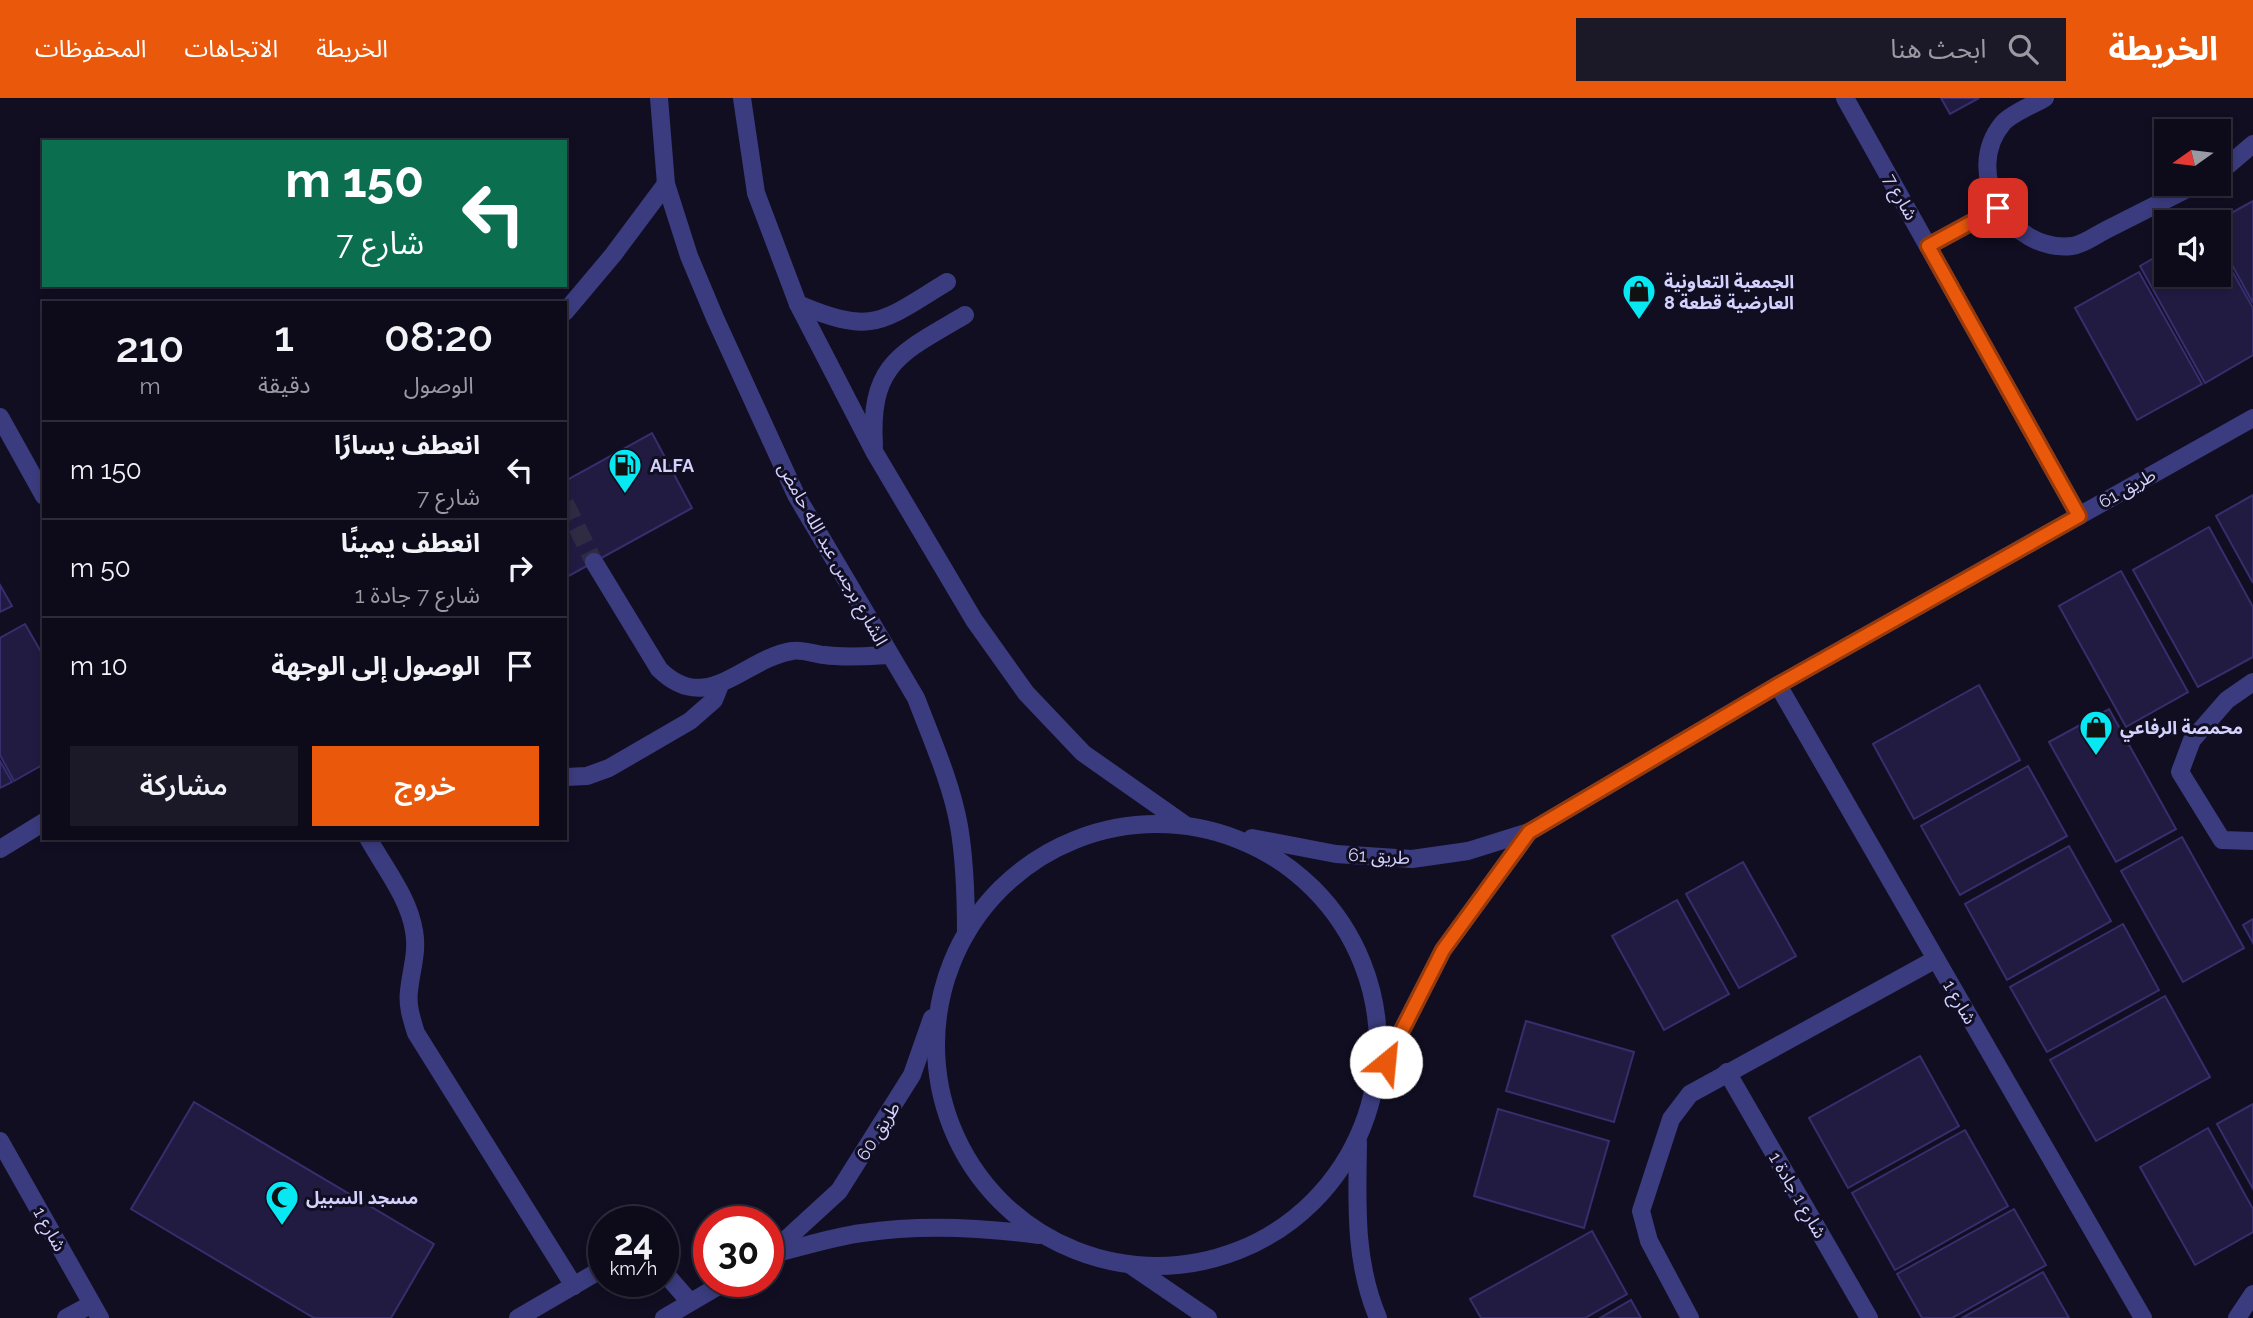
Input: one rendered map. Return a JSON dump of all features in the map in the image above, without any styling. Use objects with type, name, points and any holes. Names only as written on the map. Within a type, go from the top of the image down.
[{"type":"street","name":"الشارع برجس عبد الله حامض","points":[[659,98],[666,184],[704,293],[796,495],[916,698],[948,786],[959,826],[965,883],[966,934]]},
{"type":"street","points":[[742,98],[756,193],[798,304],[875,453],[974,620],[1026,693],[1083,753],[1184,824]]},
{"type":"street","name":"شارع 7","points":[[1845,98],[2079,516]]},
{"type":"street","points":[[2045,98],[2004,122],[1990,150],[1988,180],[1998,208],[2017,231],[2044,244],[2074,246],[2173,196]]},
{"type":"street","points":[[2231,163],[2253,144]]},
{"type":"street","points":[[567,310],[613,255],[666,184]]},
{"type":"street","points":[[1928,246],[1998,208]]},
{"type":"street","points":[[798,304],[838,321],[865,324],[891,316],[947,282]]},
{"type":"street","points":[[875,453],[872,418],[878,388],[889,366],[907,349],[965,315]]},
{"type":"street","points":[[0,417],[42,492]]},
{"type":"street","name":"طريق 61","points":[[1227,834],[1336,854],[1412,859],[1468,851],[1529,832],[1778,685],[2253,418]]},
{"type":"street","points":[[594,562],[659,669],[672,682],[691,688],[720,685],[766,659],[794,650],[825,656],[890,655]]},
{"type":"street","points":[[2253,682],[2227,699],[2192,740],[2180,772],[2222,840],[2253,841]]},
{"type":"street","points":[[567,778],[587,776],[608,768],[690,721],[714,700],[720,685]]},
{"type":"street","name":"شارع 1","points":[[1778,685],[2143,1318]]},
{"type":"street","points":[[0,849],[42,823]]},
{"type":"street","points":[[1139,823],[1184,824],[1227,834],[1268,852],[1304,879],[1335,912],[1358,951],[1373,993],[1379,1038],[1375,1083],[1358,1138],[1343,1166],[1315,1201],[1281,1229],[1241,1251],[1198,1263],[1154,1266],[1109,1261],[1067,1247],[1028,1224],[994,1194],[968,1159],[948,1118],[938,1074],[937,1029],[945,984],[966,934],[985,905],[1017,873],[1054,848],[1095,831],[1139,823]]},
{"type":"street","name":"طريق 61","points":[[1375,1083],[1443,950],[1529,832]]},
{"type":"street","points":[[369,840],[408,908],[414,929],[416,950],[409,991],[410,1013],[416,1034],[574,1286]]},
{"type":"street","points":[[1690,1318],[1649,1241],[1641,1211],[1671,1119],[1690,1094],[1936,959]]},
{"type":"street","name":"طريق 60","points":[[784,1243],[839,1191],[875,1138],[912,1075],[945,984]]},
{"type":"street","name":"شارع 1 جادة 1","points":[[1727,1072],[1869,1318]]},
{"type":"street","points":[[1358,1138],[1358,1245],[1365,1287],[1378,1318]]},
{"type":"street","name":"شارع 1","points":[[0,1140],[96,1311]]},
{"type":"street","name":"طريق 60","points":[[784,1252],[861,1233],[924,1227],[985,1228],[1047,1236]]},
{"type":"street","points":[[1129,1264],[1208,1318]]},
{"type":"street","points":[[518,1318],[588,1278]]},
{"type":"street","points":[[679,1290],[690,1303]]},
{"type":"street","points":[[2237,1318],[2253,1294]]},
{"type":"street","points":[[664,1318],[700,1297]]},
{"type":"street","points":[[65,1318],[96,1311]]},
{"type":"building","points":[[1941,98],[1979,98],[1950,114]]},
{"type":"building","points":[[2253,201],[2253,303],[2231,263],[2231,213]]},
{"type":"building","points":[[2154,258],[2154,287],[2231,287],[2231,269],[2253,308],[2253,355],[2205,383],[2140,266]]},
{"type":"building","points":[[2139,272],[2202,384],[2137,420],[2075,308]]},
{"type":"building","name":"ALFA","points":[[652,433],[692,508],[567,577],[567,480]]},
{"type":"building","points":[[2253,495],[2253,583],[2216,516]]},
{"type":"building","points":[[2209,527],[2253,607],[2253,657],[2198,687],[2133,570]]},
{"type":"building","points":[[2121,571],[2188,692],[2126,727],[2059,606]]},
{"type":"building","points":[[0,585],[12,606],[0,612]]},
{"type":"building","points":[[25,624],[42,654],[42,765],[14,781],[0,755],[0,638]]},
{"type":"building","points":[[1979,685],[2020,760],[1914,819],[1873,744]]},
{"type":"building","points":[[2109,709],[2176,829],[2116,862],[2049,742]]},
{"type":"building","points":[[0,761],[12,782],[0,788]]},
{"type":"building","points":[[2028,766],[2067,836],[1960,895],[1921,826]]},
{"type":"building","points":[[2182,837],[2244,948],[2183,982],[2121,871]]},
{"type":"building","points":[[2069,846],[2111,921],[2007,980],[1965,904]]},
{"type":"building","points":[[1743,862],[1796,956],[1739,988],[1686,894]]},
{"type":"building","points":[[1677,900],[1729,994],[1664,1030],[1612,936]]},
{"type":"building","points":[[2253,919],[2253,943],[2243,925]]},
{"type":"building","points":[[2123,924],[2159,990],[2047,1052],[2010,987]]},
{"type":"building","points":[[2165,996],[2210,1077],[2096,1141],[2050,1060]]},
{"type":"building","points":[[1526,1021],[1634,1052],[1614,1122],[1506,1091]]},
{"type":"building","points":[[1920,1056],[1959,1126],[1848,1188],[1809,1118]]},
{"type":"building","name":"مسجد السبيل","points":[[194,1102],[434,1244],[391,1318],[314,1318],[131,1209]]},
{"type":"building","points":[[2253,1104],[2253,1189],[2217,1124]]},
{"type":"building","points":[[1498,1109],[1609,1141],[1584,1228],[1474,1196]]},
{"type":"building","points":[[2208,1128],[2253,1209],[2253,1232],[2195,1265],[2140,1167]]},
{"type":"building","points":[[1965,1130],[2008,1206],[1895,1270],[1852,1193]]},
{"type":"building","points":[[2014,1209],[2046,1265],[1952,1318],[1922,1318],[1897,1274]]},
{"type":"building","points":[[1592,1231],[1627,1294],[1585,1318],[1481,1318],[1470,1299]]},
{"type":"building","points":[[2043,1272],[2069,1318],[1962,1318]]},
{"type":"building","points":[[1631,1300],[1641,1318],[1600,1318]]},
{"type":"tunnel","points":[[567,507],[594,562]]},
{"type":"place","name":"الجمعية التعاونية العارضية قطعة 8","points":[[1639,321]]},
{"type":"place","name":"ALFA","points":[[625,495]]},
{"type":"place","name":"محمصة الرفاعي","points":[[2096,757]]},
{"type":"place","name":"مسجد السبيل","points":[[282,1227]]},
{"type":"route","points":[[1386,1062],[1443,950],[1529,832],[1778,685],[2079,516],[1928,246],[1998,208]]}]
